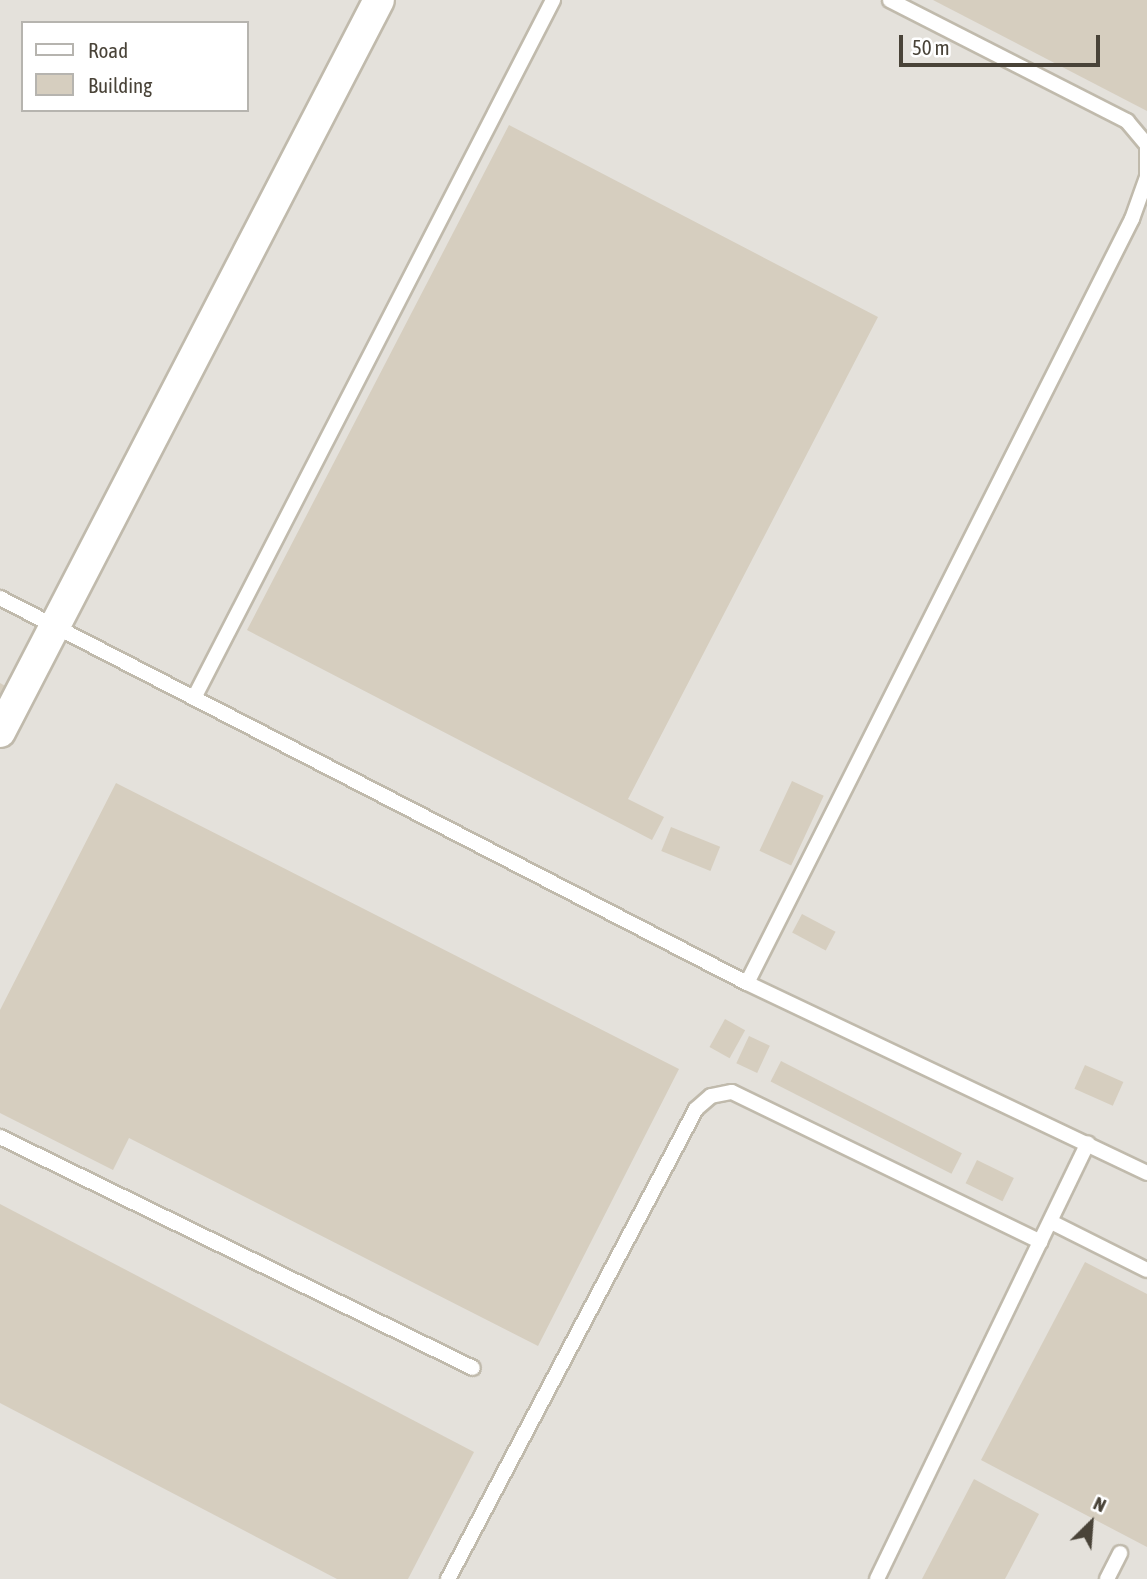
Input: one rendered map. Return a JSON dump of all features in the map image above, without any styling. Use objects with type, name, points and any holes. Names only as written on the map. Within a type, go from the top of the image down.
[{"type":"street","points":[[0,732],[379,0]]},
{"type":"lane","points":[[194,698],[553,0]]},
{"type":"lane","points":[[747,983],[1132,219],[1147,177],[1147,145],[1127,121],[890,0]]},
{"type":"lane","points":[[0,598],[747,983],[1147,1173]]},
{"type":"lane","points":[[447,1579],[696,1109],[711,1096],[732,1092],[1041,1242]]},
{"type":"lane","points":[[0,1137],[474,1368]]},
{"type":"lane","points":[[877,1579],[1088,1143]]},
{"type":"lane","points":[[1051,1222],[1147,1270]]},
{"type":"lane","points":[[1107,1579],[1120,1553]]},
{"type":"shaded area","points":[[0,0],[1147,0],[1147,1579],[0,1579]]},
{"type":"building","points":[[933,0],[1147,0],[1147,111]]},
{"type":"building","points":[[509,125],[878,317],[628,799],[664,817],[652,840],[247,630]]},
{"type":"building","points":[[0,683],[7,687],[0,701]]},
{"type":"building","points":[[792,781],[824,796],[791,866],[759,851]]},
{"type":"building","points":[[116,783],[679,1069],[538,1346],[129,1138],[113,1170],[0,1113],[0,1010]]},
{"type":"building","points":[[671,827],[720,847],[710,871],[661,851]]},
{"type":"building","points":[[802,914],[836,932],[826,950],[792,933]]},
{"type":"building","points":[[725,1019],[745,1030],[730,1058],[709,1047]]},
{"type":"building","points":[[749,1036],[770,1046],[757,1073],[736,1063]]},
{"type":"building","points":[[781,1061],[962,1153],[951,1174],[771,1081]]},
{"type":"building","points":[[1085,1065],[1123,1082],[1113,1106],[1074,1089]]},
{"type":"building","points":[[977,1160],[1014,1178],[1002,1201],[966,1183]]},
{"type":"building","points":[[0,1204],[474,1452],[408,1579],[337,1579],[0,1403]]},
{"type":"building","points":[[1085,1262],[1147,1294],[1147,1547],[981,1460]]},
{"type":"building","points":[[974,1479],[1039,1514],[1005,1579],[922,1579]]}]
